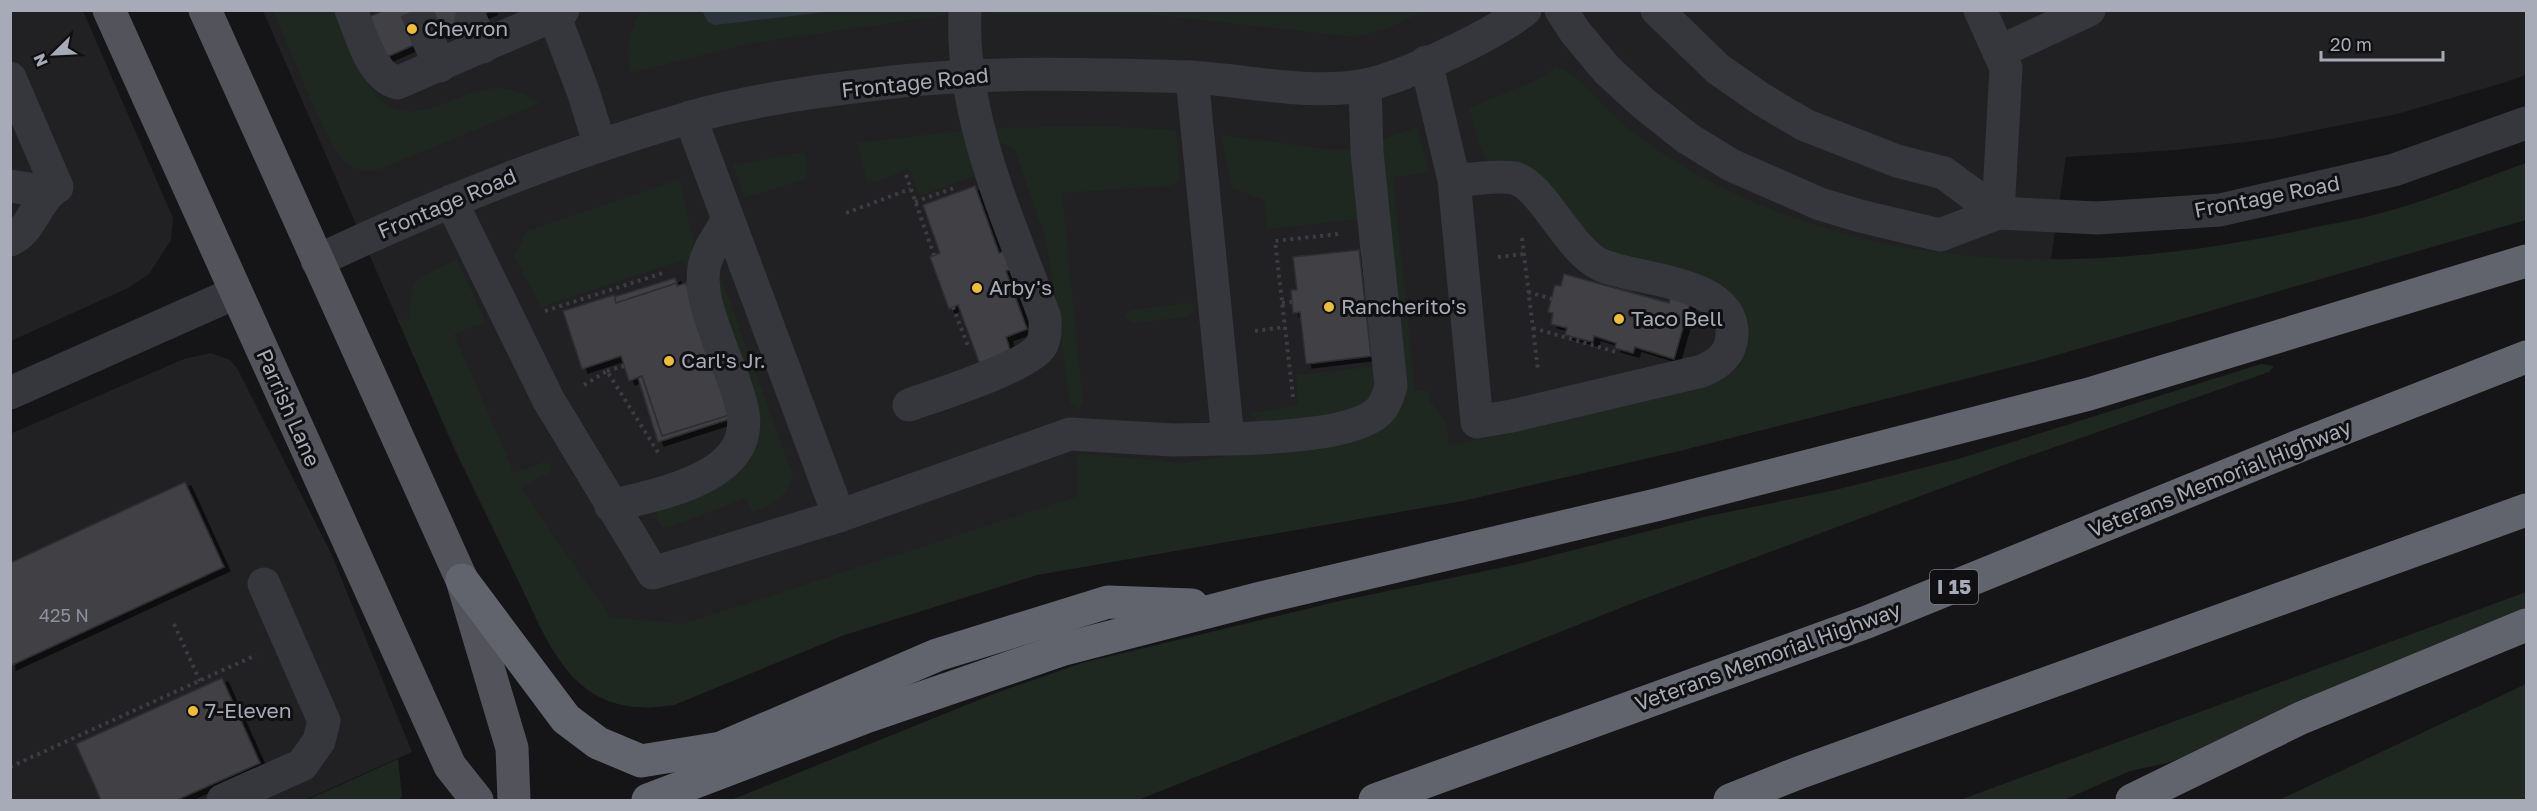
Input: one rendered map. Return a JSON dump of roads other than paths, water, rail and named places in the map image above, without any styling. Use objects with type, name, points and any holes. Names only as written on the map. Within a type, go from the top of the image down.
[{"type":"highway","points":[[648,801],[862,718],[1064,649],[1227,607],[1660,504],[2089,394],[2526,261]]},
{"type":"highway","name":"Veterans Memorial Highway","points":[[1375,801],[1868,622],[2304,444],[2526,357]]},
{"type":"highway","points":[[1730,801],[1801,772],[2526,510]]},
{"type":"highway","points":[[462,580],[566,719],[598,742],[641,761],[721,748],[937,655],[1108,602],[1227,607]]},
{"type":"highway","points":[[2132,801],[2301,718],[2526,625]]},
{"type":"main road","name":"Parrish Lane","points":[[109,10],[450,766],[477,801]]},
{"type":"main road","points":[[205,10],[462,580],[512,748],[514,801]]},
{"type":"street","points":[[351,10],[374,62],[388,80],[397,83],[406,81],[434,52],[477,33],[542,15],[584,94],[600,146]]},
{"type":"street","points":[[909,405],[1013,365],[1040,347],[1046,334],[1045,318],[985,156],[977,125],[969,76],[965,10]]},
{"type":"street","name":"Frontage Road","points":[[317,261],[451,201],[600,146],[690,117],[756,102],[822,92],[969,76],[1192,77],[1312,88],[1365,85],[1426,62],[1499,28],[1525,10]]},
{"type":"street","name":"Frontage Road","points":[[1561,10],[1576,33],[1607,70],[1643,103],[1687,138],[1731,165],[1783,190],[1860,216],[1940,235],[1998,213],[2097,218],[2220,210],[2394,170],[2526,123]]},
{"type":"street","points":[[1657,10],[1718,69],[1761,99],[1805,125],[1897,161],[1944,173],[1998,213]]},
{"type":"street","points":[[1980,10],[2006,69],[1998,213]]},
{"type":"street","points":[[1999,52],[2089,10]]},
{"type":"street","points":[[1426,62],[1454,180],[1477,422],[1512,416],[1702,371],[1718,365],[1728,352],[1732,326],[1727,312],[1703,293],[1617,270],[1589,258],[1533,192],[1514,178],[1454,180]]},
{"type":"street","points":[[1192,77],[1228,439]]},
{"type":"street","points":[[10,78],[53,190]]},
{"type":"street","points":[[451,201],[548,399],[653,573],[839,516],[1070,434],[1173,441],[1269,437],[1349,426],[1379,412],[1386,403],[1391,386],[1367,152],[1365,85]]},
{"type":"street","points":[[690,117],[839,516]]},
{"type":"street","points":[[10,186],[53,190]]},
{"type":"street","points":[[10,206],[53,190]]},
{"type":"street","points":[[10,240],[21,235],[53,190]]},
{"type":"street","points":[[611,506],[680,488],[705,477],[721,466],[740,442],[743,412],[703,290],[704,266],[728,219]]},
{"type":"street","points":[[10,393],[236,293]]},
{"type":"street","points":[[223,801],[302,765],[319,741],[324,721],[264,584]]},
{"type":"tunnel","points":[[416,10],[428,39]]},
{"type":"place","name":"Chevron","points":[[412,29]]},
{"type":"place","name":"Arby's","points":[[977,288]]},
{"type":"place","name":"Rancherito's","points":[[1329,307]]},
{"type":"place","name":"Taco Bell","points":[[1619,319]]},
{"type":"place","name":"Carl's Jr.","points":[[669,361]]},
{"type":"place","name":"7-Eleven","points":[[193,711]]}]
